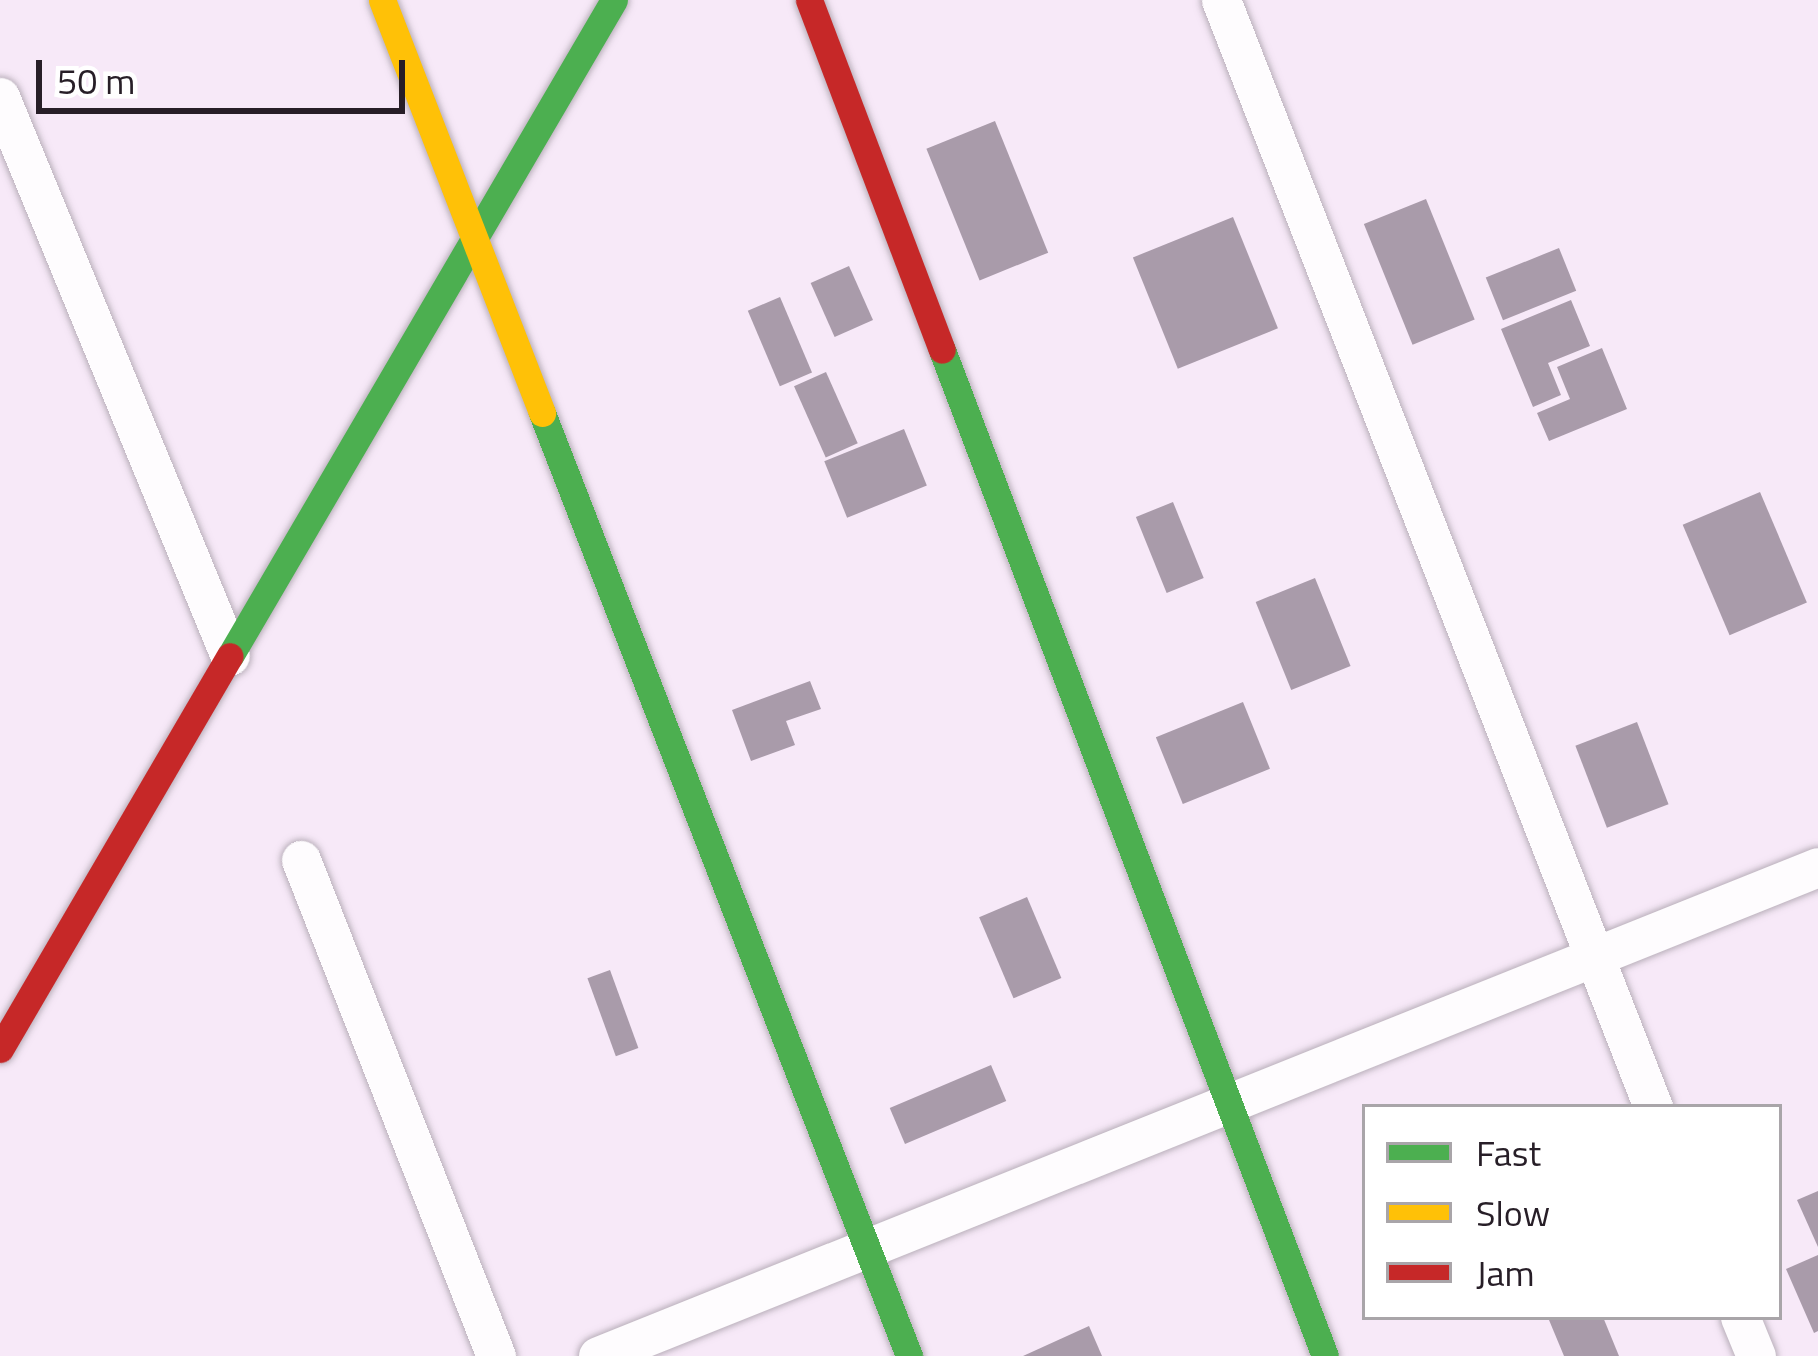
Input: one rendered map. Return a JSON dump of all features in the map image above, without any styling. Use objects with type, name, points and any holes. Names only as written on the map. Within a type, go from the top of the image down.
[{"type":"street","points":[[382,0],[478,232],[543,436],[909,1356]]},
{"type":"street","points":[[0,1048],[614,0]]},
{"type":"street","points":[[809,0],[1223,1106],[1325,1356]]},
{"type":"street","points":[[1221,0],[1652,1104]]},
{"type":"street","points":[[0,97],[230,656]]},
{"type":"street","points":[[301,860],[496,1356]]},
{"type":"street","points":[[598,1356],[1818,867]]},
{"type":"street","points":[[1741,1320],[1756,1356]]},
{"type":"building","points":[[995,121],[1048,253],[980,280],[926,149]]},
{"type":"building","points":[[1426,199],[1475,320],[1413,345],[1364,224]]},
{"type":"building","points":[[1233,217],[1278,328],[1178,369],[1133,257]]},
{"type":"building","points":[[1559,248],[1576,291],[1503,320],[1486,278]]},
{"type":"building","points":[[849,266],[873,320],[835,337],[811,283]]},
{"type":"building","points":[[780,297],[812,372],[780,386],[748,311]]},
{"type":"building","points":[[1571,300],[1590,346],[1548,363],[1561,395],[1533,407],[1501,329]]},
{"type":"building","points":[[1602,348],[1627,409],[1549,441],[1537,413],[1570,399],[1557,367]]},
{"type":"building","points":[[826,372],[858,443],[826,457],[794,386]]},
{"type":"building","points":[[904,429],[927,486],[847,518],[824,461]]},
{"type":"building","points":[[1760,492],[1807,602],[1730,635],[1683,525]]},
{"type":"building","points":[[1173,502],[1204,578],[1167,593],[1136,517]]},
{"type":"building","points":[[1315,578],[1351,666],[1291,690],[1256,602]]},
{"type":"building","points":[[810,681],[821,709],[786,721],[795,745],[751,761],[732,710]]},
{"type":"building","points":[[1243,702],[1270,769],[1183,804],[1156,737]]},
{"type":"building","points":[[1637,722],[1669,804],[1607,828],[1575,746]]},
{"type":"building","points":[[1027,897],[1061,978],[1014,998],[979,917]]},
{"type":"building","points":[[610,970],[638,1048],[616,1056],[587,978]]},
{"type":"building","points":[[991,1065],[1006,1101],[905,1144],[890,1108]]},
{"type":"building","points":[[1818,1191],[1818,1247],[1797,1200]]},
{"type":"building","points":[[1818,1255],[1818,1331],[1814,1333],[1786,1269]]},
{"type":"building","points":[[1549,1320],[1604,1320],[1619,1356],[1564,1356]]},
{"type":"building","points":[[1089,1326],[1102,1356],[1023,1356]]},
{"type":"traffic: fast","points":[[230,656],[614,0]]},
{"type":"traffic: fast","points":[[942,350],[1325,1356]]},
{"type":"traffic: fast","points":[[542,413],[909,1356]]},
{"type":"traffic: slow","points":[[382,0],[542,413]]},
{"type":"traffic: jam","points":[[809,0],[942,350]]},
{"type":"traffic: jam","points":[[0,1049],[230,656]]}]
